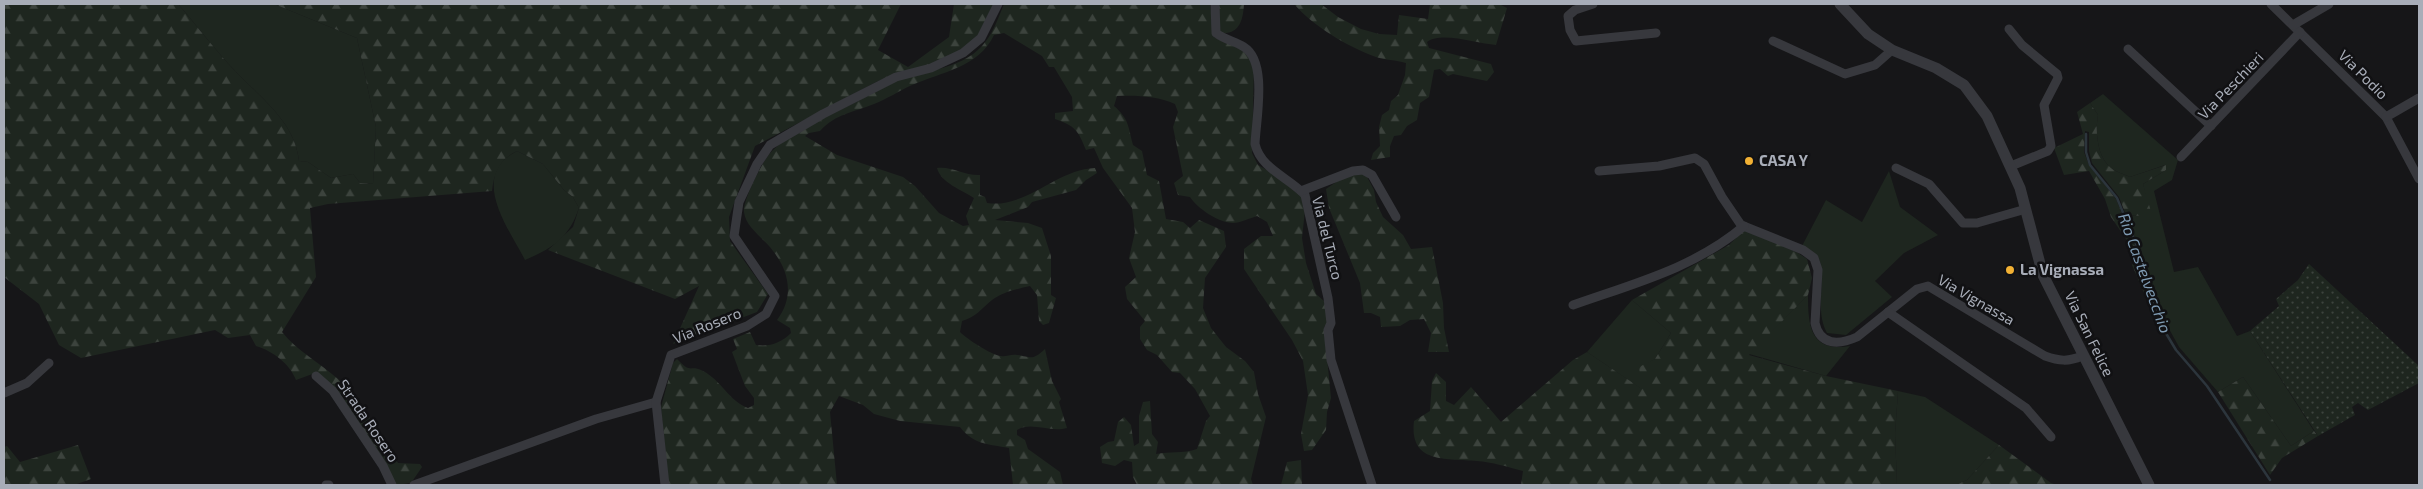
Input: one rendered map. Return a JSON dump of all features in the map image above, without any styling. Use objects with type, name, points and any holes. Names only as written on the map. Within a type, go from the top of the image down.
[{"type":"street","name":"Via Rosero","points":[[656,402],[671,355],[747,326],[766,314],[775,296],[734,236],[739,202],[757,164],[770,145],[823,114],[896,77],[932,68],[963,53],[982,38],[998,4]]},
{"type":"street","name":"Via del Turco","points":[[1214,4],[1216,33],[1222,38],[1245,47],[1254,57],[1259,70],[1254,144],[1257,155],[1264,163],[1304,195],[1328,298],[1331,323],[1328,330],[1331,360],[1372,485]]},
{"type":"street","points":[[1593,4],[1575,10],[1568,16],[1570,30],[1576,41],[1656,33]]},
{"type":"street","name":"Via San Felice","points":[[1840,4],[1868,34],[1892,50],[1936,68],[1964,85],[1987,116],[2011,166],[2026,209],[2043,275],[2082,356],[2149,485]]},
{"type":"street","name":"Via Podio","points":[[2271,4],[2386,117],[2419,179]]},
{"type":"street","points":[[2293,25],[2329,4]]},
{"type":"street","points":[[2009,29],[2022,45],[2057,74],[2058,78],[2044,104],[2051,146],[2048,151],[2011,166]]},
{"type":"street","name":"Via Peschieri","points":[[2181,157],[2300,32]]},
{"type":"street","points":[[1773,41],[1845,74],[1875,65],[1892,50]]},
{"type":"street","points":[[2128,49],[2212,126]]},
{"type":"street","points":[[2386,117],[2419,98]]},
{"type":"street","points":[[1573,305],[1679,268],[1725,243],[1744,226],[1722,197],[1704,164],[1695,158],[1659,166],[1599,171]]},
{"type":"street","points":[[1896,168],[1929,184],[1963,223],[1978,223],[2026,209]]},
{"type":"street","points":[[1301,191],[1353,171],[1363,170],[1372,175],[1396,217]]},
{"type":"street","name":"Via Vignassa","points":[[1744,226],[1803,250],[1814,258],[1818,270],[1815,323],[1817,332],[1822,338],[1833,344],[1857,337],[1917,289],[1928,286],[2045,356],[2060,361],[2073,360],[2082,356]]},
{"type":"street","points":[[1888,312],[2026,408],[2051,437]]},
{"type":"street","points":[[4,394],[28,383],[49,363]]},
{"type":"street","name":"Strada Rosero","points":[[316,376],[334,391],[392,485]]},
{"type":"street","points":[[414,485],[596,420],[656,402],[664,485]]},
{"type":"green space","points":[[4,4],[178,4],[228,64],[266,101],[284,123],[291,134],[299,161],[308,162],[331,178],[353,174],[360,183],[373,184],[376,127],[357,38],[274,4],[901,4],[878,50],[908,67],[949,37],[954,4],[995,4],[980,35],[971,45],[959,53],[876,82],[755,146],[729,217],[730,241],[768,294],[757,312],[673,344],[699,286],[675,299],[548,250],[573,227],[579,208],[573,197],[564,190],[543,164],[517,151],[502,162],[496,172],[492,191],[328,204],[310,208],[316,277],[282,332],[294,345],[331,373],[347,388],[371,419],[398,463],[420,464],[422,467],[411,483],[396,485],[315,373],[296,380],[285,364],[269,351],[256,346],[250,335],[228,338],[215,330],[81,358],[59,345],[39,304],[4,277]]},
{"type":"green space","points":[[178,4],[274,4],[357,38],[376,127],[373,184],[360,183],[353,174],[331,178],[308,162],[299,161],[291,134],[284,123],[266,101],[228,64]]},
{"type":"green space","points":[[1004,4],[1210,4],[1214,37],[1246,52],[1254,65],[1252,153],[1258,165],[1277,176],[1301,196],[1305,210],[1302,238],[1306,263],[1316,294],[1324,301],[1329,323],[1324,327],[1331,398],[1327,412],[1326,430],[1312,450],[1304,451],[1301,434],[1308,395],[1303,361],[1292,340],[1244,269],[1244,249],[1261,236],[1273,236],[1267,222],[1257,216],[1239,222],[1227,222],[1209,214],[1190,197],[1178,195],[1174,183],[1183,176],[1173,127],[1178,112],[1175,104],[1147,97],[1117,96],[1114,106],[1125,119],[1133,145],[1142,151],[1147,175],[1159,181],[1166,219],[1183,222],[1190,228],[1199,220],[1224,231],[1226,247],[1205,278],[1203,308],[1211,328],[1226,347],[1245,361],[1254,372],[1258,394],[1266,417],[1251,479],[1253,485],[1137,485],[1133,477],[1132,462],[1124,460],[1115,466],[1102,463],[1100,447],[1114,441],[1118,422],[1124,417],[1131,425],[1134,446],[1139,443],[1139,416],[1143,402],[1150,401],[1152,434],[1158,442],[1156,454],[1197,449],[1206,421],[1210,416],[1195,389],[1180,373],[1172,372],[1157,355],[1147,350],[1140,339],[1140,327],[1145,321],[1127,299],[1125,287],[1136,277],[1129,258],[1135,232],[1132,208],[1103,168],[1094,148],[1086,150],[1075,130],[1055,119],[1055,113],[1073,111],[1072,97],[1054,67],[1049,67],[1042,56],[1004,33],[994,35],[979,54],[959,67],[912,85],[879,102],[845,114],[833,120],[820,131],[809,133],[805,136],[837,155],[903,177],[915,186],[939,213],[963,226],[969,225],[966,216],[974,198],[947,182],[937,168],[948,168],[980,175],[980,195],[985,197],[987,203],[1001,203],[1028,195],[1081,170],[1095,168],[1097,173],[1076,190],[1032,202],[1028,207],[995,220],[1028,223],[1042,228],[1051,256],[1051,295],[1056,298],[1049,323],[1043,325],[1039,321],[1037,295],[1030,286],[996,297],[975,315],[962,321],[960,332],[979,346],[1001,356],[1032,357],[1045,349],[1052,381],[1061,399],[1059,402],[1067,428],[1029,427],[1017,430],[1017,435],[1025,440],[1028,449],[1060,472],[1063,485],[1013,485],[1009,448],[976,440],[965,433],[960,427],[900,421],[874,414],[863,405],[839,396],[830,412],[837,485],[668,485],[661,407],[673,363],[677,359],[685,367],[703,371],[715,380],[735,401],[748,408],[754,405],[754,398],[745,386],[732,352],[737,349],[733,339],[750,332],[756,345],[771,345],[779,342],[791,333],[790,328],[777,320],[786,303],[788,294],[788,285],[783,268],[773,251],[748,223],[744,212],[744,207],[755,178],[765,160],[795,133],[888,84],[968,58],[989,37]]},
{"type":"green space","points":[[1218,4],[1244,4],[1243,15],[1236,29],[1227,33],[1220,33]]},
{"type":"green space","points":[[1294,4],[1321,4],[1338,17],[1361,29],[1379,34],[1397,35],[1399,15],[1428,19],[1430,4],[1499,4],[1507,8],[1496,45],[1451,38],[1434,39],[1427,42],[1429,48],[1491,64],[1494,72],[1487,81],[1453,74],[1448,76],[1440,69],[1434,70],[1429,97],[1420,103],[1417,120],[1407,126],[1401,135],[1394,136],[1390,146],[1390,157],[1371,160],[1373,153],[1380,146],[1379,127],[1382,115],[1389,110],[1391,101],[1398,95],[1405,75],[1406,63],[1376,57],[1354,48],[1321,28]]},
{"type":"green space","points":[[2103,94],[2178,160],[2172,180],[2154,191],[2174,272],[2198,267],[2237,336],[2250,331],[2314,431],[2291,446],[2243,377],[2218,392],[2179,347],[2168,327],[2126,215],[2140,216],[2146,198],[2143,184],[2166,170],[2165,165],[2130,177],[2113,169],[2106,163],[2098,143],[2098,115],[2090,103]]},
{"type":"green space","points":[[2090,103],[2098,115],[2097,136],[2100,151],[2111,168],[2130,177],[2166,165],[2166,170],[2143,184],[2154,222],[2148,226],[2140,216],[2126,215],[2119,197],[2092,163],[2089,151],[2089,132],[2085,131],[2084,152],[2089,165],[2116,199],[2136,249],[2143,281],[2161,327],[2159,328],[2132,265],[2135,260],[2130,245],[2111,217],[2105,199],[2089,171],[2064,175],[2054,148],[2083,134],[2077,112]]},
{"type":"green space","points":[[517,151],[543,164],[564,190],[573,197],[579,208],[570,227],[559,241],[525,260],[502,217],[496,202],[494,187],[495,173],[503,161]]},
{"type":"green space","points":[[1889,171],[1900,207],[1938,235],[1904,253],[1875,281],[1892,297],[1846,335],[1827,333],[1823,325],[1821,307],[1822,280],[1820,262],[1817,255],[1802,246],[1826,200],[1862,222]]},
{"type":"green space","points":[[1357,173],[1366,175],[1374,190],[1376,202],[1383,217],[1403,235],[1411,249],[1432,247],[1443,303],[1444,328],[1449,352],[1428,352],[1431,333],[1424,319],[1410,320],[1400,326],[1381,327],[1380,317],[1371,313],[1364,313],[1360,283],[1329,208],[1326,189],[1342,178]]},
{"type":"green space","points":[[1745,229],[1807,259],[1812,278],[1808,295],[1749,355],[1826,376],[1898,391],[1895,434],[1897,485],[1521,485],[1523,471],[1488,462],[1432,456],[1424,452],[1417,445],[1414,435],[1414,421],[1430,411],[1432,381],[1436,373],[1446,382],[1446,401],[1454,405],[1471,387],[1501,422],[1573,360],[1587,352],[1642,389],[1639,367],[1655,359],[1671,333],[1632,300],[1729,245]]},
{"type":"green space","points":[[2309,264],[2419,366],[2419,383],[2368,410],[2358,403],[2352,407],[2355,415],[2318,436],[2250,331],[2279,306],[2276,299],[2298,280]]},
{"type":"green space","points":[[1808,295],[1809,318],[1814,335],[1827,345],[1837,347],[1850,346],[1826,376],[1749,354]]},
{"type":"green space","points":[[1632,300],[1671,333],[1655,359],[1640,368],[1643,390],[1587,352]]},
{"type":"green space","points":[[2243,377],[2291,446],[2314,431],[2318,436],[2282,458],[2270,475],[2218,392]]},
{"type":"green space","points":[[1898,391],[1925,397],[1999,445],[1967,480],[1956,485],[1897,485],[1895,434]]},
{"type":"green space","points":[[78,445],[91,479],[74,485],[4,485],[4,447],[7,446],[20,462]]},
{"type":"green space","points":[[1999,445],[2051,483],[2057,485],[1956,485],[1967,480]]},
{"type":"green space","points":[[1301,460],[1302,485],[1281,485],[1287,462]]},
{"type":"waterway","name":"Rio Castelvecchio","points":[[2086,134],[2086,152],[2090,165],[2117,198],[2138,249],[2145,279],[2164,330],[2176,350],[2207,386],[2270,480]]},
{"type":"place","name":"CASA Y","points":[[1749,161]]},
{"type":"place","name":"La Vignassa","points":[[2010,270]]}]
